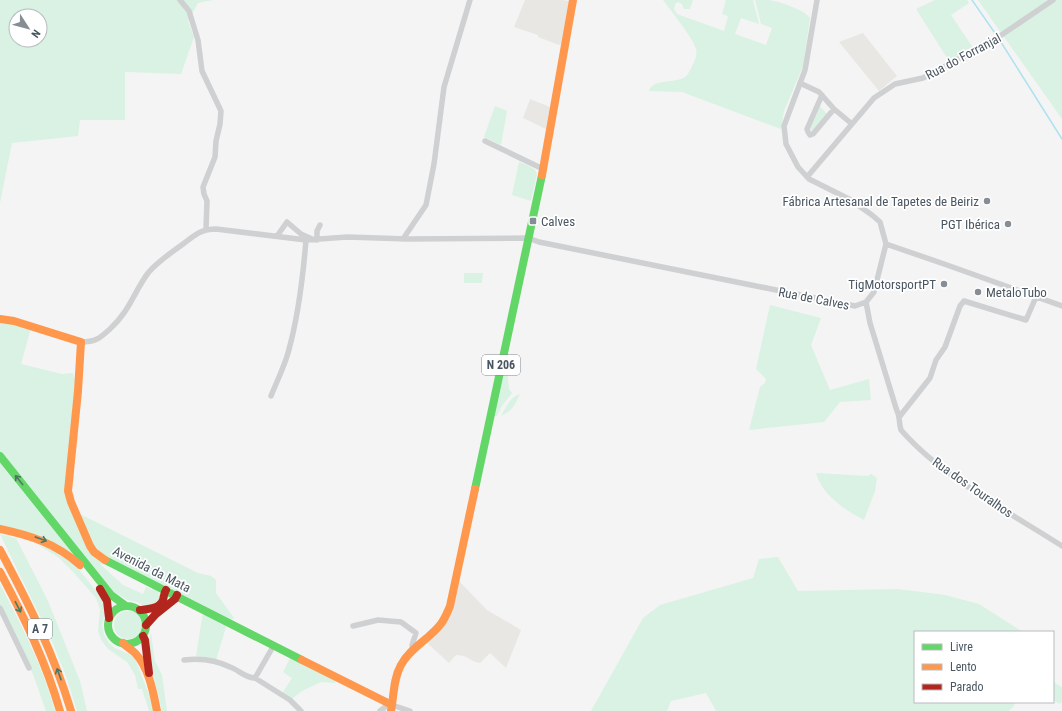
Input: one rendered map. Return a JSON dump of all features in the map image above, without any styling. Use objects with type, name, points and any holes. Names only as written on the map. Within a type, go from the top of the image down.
[{"type":"main road","name":"N 206","points":[[390,708],[397,675],[401,665],[413,651],[438,628],[444,620],[450,606],[543,169],[573,0]]},
{"type":"main road","points":[[2,318],[81,342]]},
{"type":"main road","name":"Avenida da Mata","points":[[81,342],[78,391],[68,491],[71,502],[94,552],[105,560],[274,645],[390,708]]},
{"type":"main road","points":[[0,456],[111,595],[126,606]]},
{"type":"main road","points":[[2,529],[44,540],[59,547],[73,558],[107,599],[110,618]]},
{"type":"main road","name":"A 7","points":[[0,550],[47,644],[58,670],[71,711]]},
{"type":"main road","name":"A 7","points":[[0,572],[42,659],[60,711]]},
{"type":"main road","points":[[140,610],[157,607],[162,602],[166,590]]},
{"type":"main road","points":[[123,644],[134,643],[143,636],[146,625],[155,615],[175,599],[177,595]]},
{"type":"main road","points":[[146,625],[143,614],[140,610],[133,606],[126,606],[116,609],[108,623],[110,634],[137,656],[150,680]]},
{"type":"main road","points":[[143,636],[145,640],[150,680],[157,711]]},
{"type":"street","points":[[81,342],[90,342],[99,339],[119,321],[147,275],[153,268],[198,233],[206,229],[207,201],[204,194],[204,187],[215,158],[221,111],[202,71],[198,40],[189,11],[180,0]]},
{"type":"street","points":[[403,239],[426,205],[434,164],[444,87],[470,0]]},
{"type":"street","name":"Rua de Calves","points":[[206,229],[306,240],[347,236],[403,239],[528,238],[539,242],[854,306],[866,302],[874,292],[886,244],[880,222],[849,198],[809,179],[798,167],[786,144],[784,126],[805,70],[817,0]]},
{"type":"street","name":"Rua do Forranjal","points":[[807,177],[874,98],[895,84],[923,78],[994,40],[1053,0]]},
{"type":"street","points":[[800,83],[819,92],[834,109],[852,124]]},
{"type":"street","points":[[822,95],[808,129],[810,135],[813,134],[834,109]]},
{"type":"street","points":[[485,141],[543,169]]},
{"type":"street","points":[[277,236],[287,222],[301,234],[316,240],[317,231],[320,225]]},
{"type":"street","points":[[271,396],[288,355],[292,339],[304,267],[306,240]]},
{"type":"street","points":[[886,244],[1062,306]]},
{"type":"street","points":[[900,416],[930,378],[936,360],[945,347],[960,306],[964,301],[1026,320],[1036,297]]},
{"type":"street","name":"Rua dos Touralhos","points":[[866,302],[872,330],[896,408],[900,416],[900,430],[940,466],[1062,546]]},
{"type":"street","points":[[0,608],[29,668]]},
{"type":"street","points":[[353,626],[378,620],[401,622],[416,633],[412,645],[413,651]]},
{"type":"street","points":[[255,678],[274,645]]},
{"type":"street","points":[[184,660],[196,658],[230,666],[249,678],[255,678],[290,700],[301,711]]},
{"type":"street","points":[[380,711],[390,708],[410,711]]},
{"type":"shaded area","points":[[525,0],[569,1],[561,44],[559,45],[538,37],[538,35],[514,27]]},
{"type":"shaded area","points":[[863,33],[897,76],[879,91],[839,42]]},
{"type":"shaded area","points":[[530,99],[550,107],[546,129],[523,118]]},
{"type":"shaded area","points":[[459,581],[487,610],[521,630],[506,668],[490,653],[480,663],[464,656],[456,655],[449,663],[426,642],[444,625]]},
{"type":"green space","points":[[0,0],[213,0],[198,3],[188,21],[194,37],[181,74],[125,72],[125,120],[80,120],[78,136],[12,143],[0,203]]},
{"type":"green space","points":[[663,0],[693,0],[690,9],[684,9],[682,4],[678,2],[675,4],[674,9],[677,14],[724,31],[728,16],[722,14],[726,0],[753,0],[759,24],[741,18],[735,34],[766,45],[772,28],[761,24],[755,0],[768,0],[785,4],[803,12],[810,18],[803,66],[784,111],[781,129],[682,92],[649,91],[655,84],[685,77],[690,71],[696,56],[696,49],[691,38]]},
{"type":"green space","points":[[935,0],[967,0],[969,3],[951,15],[973,48],[949,61],[916,9]]},
{"type":"green space","points":[[978,0],[1062,0],[1062,119]]},
{"type":"green space","points":[[495,106],[507,111],[501,145],[484,137]]},
{"type":"green space","points":[[820,106],[827,114],[812,131],[810,129]]},
{"type":"green space","points":[[519,162],[532,168],[537,174],[531,201],[512,195]]},
{"type":"green space","points":[[464,273],[483,273],[482,283],[464,283]]},
{"type":"green space","points":[[770,305],[821,318],[811,345],[830,390],[869,379],[871,400],[840,402],[824,422],[749,430],[760,387],[765,383],[766,379],[756,369]]},
{"type":"green space","points":[[0,323],[16,324],[31,328],[21,364],[62,374],[73,373],[75,380],[66,494],[102,561],[101,565],[123,585],[143,594],[146,587],[152,590],[154,587],[161,595],[158,604],[147,608],[137,602],[127,600],[113,591],[0,451]]},
{"type":"green space","points":[[504,368],[507,369],[509,389],[512,393],[502,406],[497,416],[493,416]]},
{"type":"green space","points":[[520,394],[513,407],[501,416],[511,400]]},
{"type":"green space","points":[[0,461],[80,563],[0,526]]},
{"type":"green space","points":[[816,473],[868,476],[871,474],[877,478],[875,491],[864,520],[849,512],[835,501],[823,488]]},
{"type":"green space","points":[[80,514],[198,573],[211,576],[216,580],[216,593],[234,618],[230,620],[96,551]]},
{"type":"green space","points":[[0,534],[16,538],[48,601],[80,681],[87,711],[77,711],[66,676],[51,639]]},
{"type":"green space","points":[[28,541],[49,547],[77,567],[101,597],[105,613],[102,625],[104,634],[109,643],[115,648],[131,655],[136,661],[154,711],[149,711],[142,689],[138,689],[135,675],[127,662],[108,649],[101,640],[98,631],[100,609],[96,598],[58,557],[37,544]]},
{"type":"green space","points":[[778,557],[798,591],[898,589],[945,595],[979,604],[1021,631],[914,631],[914,703],[1015,703],[1014,706],[1009,711],[716,711],[706,693],[671,701],[667,711],[591,711],[643,618],[660,605],[753,578],[759,559]]},
{"type":"green space","points":[[0,584],[38,662],[55,711],[46,711],[21,646],[0,605]]},
{"type":"green space","points":[[128,611],[138,615],[142,625],[138,635],[128,639],[118,635],[114,625],[118,615]]},
{"type":"green space","points":[[203,612],[227,624],[216,660],[196,656]]},
{"type":"green space","points":[[151,633],[155,661],[162,675],[167,711],[162,711],[153,671],[150,650]]},
{"type":"green space","points":[[291,656],[336,678],[335,683],[321,682],[302,691],[292,699],[283,692],[292,678],[283,672]]},
{"type":"green space","points":[[1054,683],[1062,687],[1062,701],[1060,704],[1054,701]]},
{"type":"waterway","points":[[972,0],[997,36]]},
{"type":"waterway","points":[[999,39],[1062,139]]},
{"type":"traffic: fast","points":[[475,489],[542,175]]},
{"type":"traffic: fast","points":[[0,456],[111,595],[126,606]]},
{"type":"traffic: fast","points":[[105,560],[302,660]]},
{"type":"traffic: fast","points":[[123,606],[131,606],[138,609],[143,614],[146,625],[143,636],[138,641],[131,644],[123,644],[116,641],[111,636],[108,629],[108,621],[111,614],[116,609],[123,606]]},
{"type":"traffic: slow","points":[[542,175],[573,0]]},
{"type":"traffic: slow","points":[[0,319],[14,321],[81,342],[78,391],[68,491],[71,502],[90,546],[94,552],[105,560]]},
{"type":"traffic: slow","points":[[391,711],[398,670],[409,654],[440,625],[450,606],[475,489]]},
{"type":"traffic: slow","points":[[0,529],[43,541],[71,557],[80,565]]},
{"type":"traffic: slow","points":[[0,550],[40,629],[57,669],[71,711]]},
{"type":"traffic: slow","points":[[0,572],[34,640],[60,711]]},
{"type":"traffic: slow","points":[[123,643],[135,653],[144,666],[150,680],[157,711]]},
{"type":"traffic: slow","points":[[302,660],[392,705]]},
{"type":"traffic: jam","points":[[100,589],[107,601],[109,618]]},
{"type":"traffic: jam","points":[[140,610],[153,608],[159,605],[163,600],[166,590]]},
{"type":"traffic: jam","points":[[146,625],[155,615],[175,599],[177,595]]},
{"type":"traffic: jam","points":[[143,636],[145,640],[149,673]]},
{"type":"place","name":"Fábrica Artesanal de Tapetes de Beiriz","points":[[987,201]]},
{"type":"place","name":"Calves","points":[[533,221]]},
{"type":"place","name":"PGT Ibérica","points":[[1008,224]]},
{"type":"place","name":"TigMotorsportPT","points":[[944,284]]},
{"type":"place","name":"MetaloTubo","points":[[978,292]]}]
